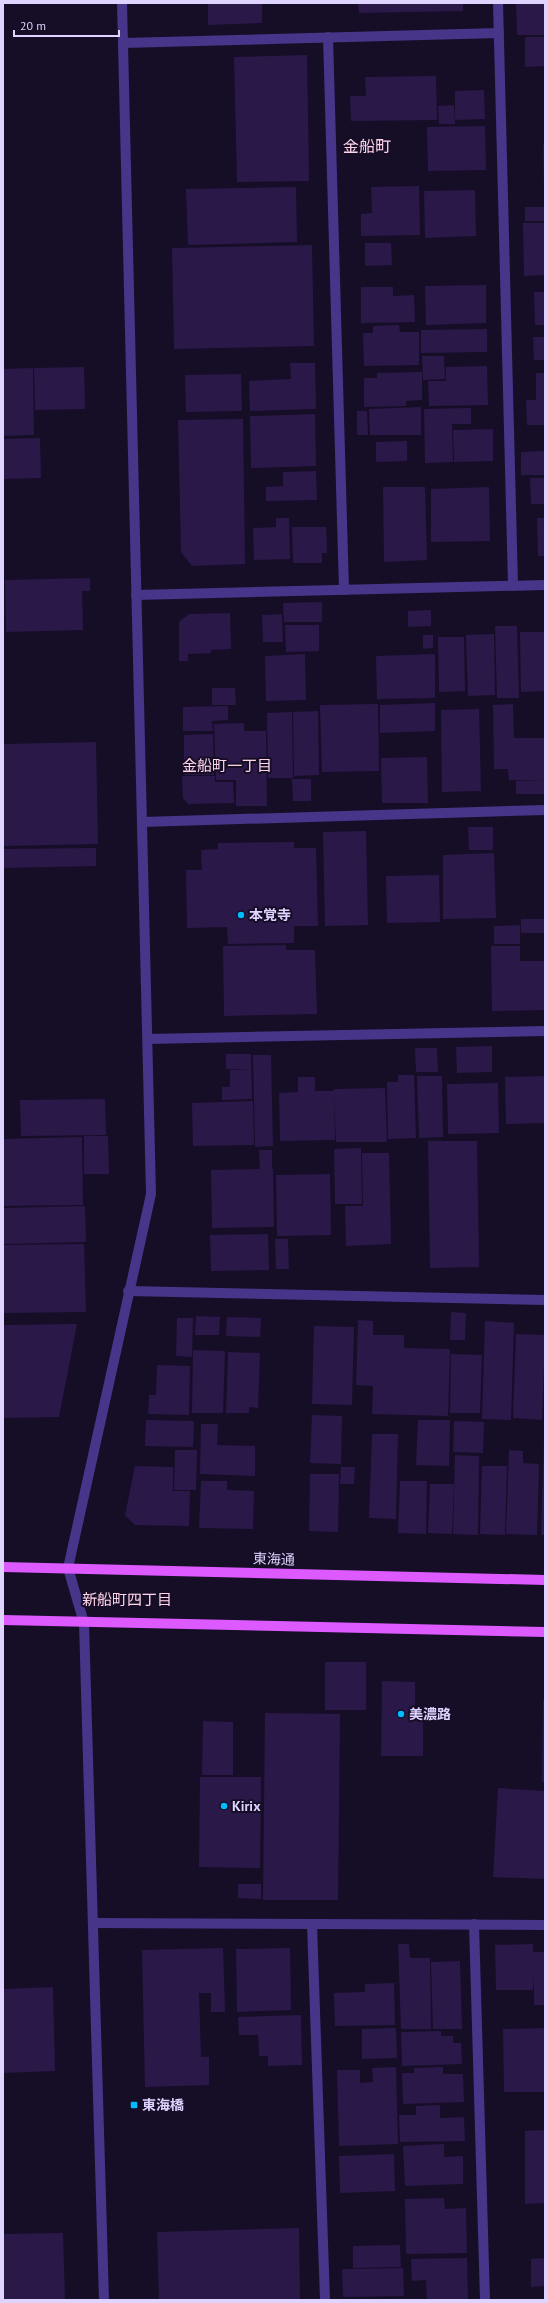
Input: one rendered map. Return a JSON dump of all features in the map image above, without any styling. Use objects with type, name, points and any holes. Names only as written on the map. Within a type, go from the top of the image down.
[{"type":"main road","name":"東海通","points":[[3,1567],[545,1580]]},
{"type":"main road","points":[[3,1620],[84,1623],[545,1632]]},
{"type":"street","points":[[104,2300],[84,1623],[68,1568],[128,1291],[151,1194],[122,3]]},
{"type":"street","points":[[498,3],[512,586]]},
{"type":"street","points":[[123,43],[499,33]]},
{"type":"street","points":[[328,37],[344,590]]},
{"type":"street","points":[[136,595],[545,585]]},
{"type":"street","points":[[142,822],[545,810]]},
{"type":"street","points":[[148,1039],[545,1031]]},
{"type":"street","points":[[128,1291],[545,1300]]},
{"type":"street","points":[[93,1923],[545,1925]]},
{"type":"street","points":[[312,1924],[325,2300]]},
{"type":"street","points":[[474,1924],[485,2300]]},
{"type":"building","points":[[208,3],[262,3],[262,23],[208,25]]},
{"type":"building","points":[[358,3],[463,3],[463,11],[359,13]]},
{"type":"building","points":[[516,3],[545,3],[545,35],[517,35]]},
{"type":"building","points":[[525,37],[545,37],[545,66],[525,67]]},
{"type":"building","points":[[307,55],[309,181],[237,182],[234,57]]},
{"type":"building","points":[[436,76],[437,120],[351,121],[350,96],[366,96],[365,77]]},
{"type":"building","points":[[484,90],[485,119],[455,120],[455,91]]},
{"type":"building","points":[[454,105],[455,124],[439,124],[438,106]]},
{"type":"building","points":[[485,126],[486,170],[428,171],[427,127]]},
{"type":"building","points":[[543,145],[545,145],[545,193],[544,193]]},
{"type":"building","points":[[419,186],[420,235],[361,236],[361,214],[372,213],[371,187]]},
{"type":"building","points":[[296,187],[297,242],[188,245],[186,189]]},
{"type":"building","points":[[475,190],[476,236],[425,238],[424,191]]},
{"type":"building","points":[[525,207],[545,207],[545,221],[525,221]]},
{"type":"building","points":[[523,223],[545,223],[545,275],[524,276]]},
{"type":"building","points":[[365,243],[391,243],[392,265],[365,266]]},
{"type":"building","points":[[312,245],[314,346],[174,349],[172,248]]},
{"type":"building","points":[[486,285],[486,323],[426,325],[425,286]]},
{"type":"building","points":[[361,287],[393,287],[393,296],[414,295],[415,322],[361,323]]},
{"type":"building","points":[[534,292],[545,292],[545,325],[535,325]]},
{"type":"building","points":[[399,325],[400,332],[419,332],[419,365],[364,366],[363,333],[373,333],[373,326]]},
{"type":"building","points":[[487,329],[487,352],[421,353],[421,330]]},
{"type":"building","points":[[533,337],[545,337],[545,360],[534,360]]},
{"type":"building","points":[[422,356],[444,356],[445,379],[423,380]]},
{"type":"building","points":[[290,363],[315,363],[316,409],[250,411],[249,381],[291,379]]},
{"type":"building","points":[[487,366],[488,405],[429,406],[428,381],[446,381],[446,367]]},
{"type":"building","points":[[84,367],[85,409],[35,410],[34,368]]},
{"type":"building","points":[[33,368],[34,435],[3,436],[3,369]]},
{"type":"building","points":[[422,372],[422,400],[406,401],[406,406],[364,407],[364,378],[377,378],[377,373]]},
{"type":"building","points":[[536,373],[545,373],[545,425],[527,425],[526,400],[536,400]]},
{"type":"building","points":[[241,374],[242,411],[186,412],[185,375]]},
{"type":"building","points":[[421,407],[421,435],[370,435],[369,409]]},
{"type":"building","points":[[471,408],[471,424],[452,424],[453,462],[425,463],[424,409]]},
{"type":"building","points":[[357,411],[367,411],[368,435],[357,435]]},
{"type":"building","points":[[315,414],[316,466],[251,468],[250,416]]},
{"type":"building","points":[[243,419],[245,564],[192,566],[181,552],[178,420]]},
{"type":"building","points":[[493,429],[493,461],[454,462],[453,430]]},
{"type":"building","points":[[40,438],[41,478],[3,479],[3,439]]},
{"type":"building","points":[[407,441],[407,461],[376,462],[376,442]]},
{"type":"building","points":[[545,451],[545,475],[521,475],[521,452]]},
{"type":"building","points":[[316,471],[317,500],[266,501],[266,487],[283,486],[283,472]]},
{"type":"building","points":[[530,478],[545,478],[545,504],[531,504]]},
{"type":"building","points":[[383,487],[425,487],[427,560],[384,562]]},
{"type":"building","points":[[489,487],[490,541],[431,542],[431,489]]},
{"type":"building","points":[[276,518],[289,518],[290,559],[254,560],[253,528],[276,527]]},
{"type":"building","points":[[537,518],[545,518],[545,556],[538,556]]},
{"type":"building","points":[[292,527],[326,527],[327,553],[322,553],[322,563],[293,563]]},
{"type":"building","points":[[90,578],[90,591],[82,591],[83,630],[6,632],[5,580]]},
{"type":"building","points":[[322,602],[322,622],[284,622],[283,603]]},
{"type":"building","points":[[431,610],[431,626],[408,627],[408,611]]},
{"type":"building","points":[[230,613],[231,649],[211,650],[211,653],[188,654],[188,661],[179,661],[179,622],[189,614]]},
{"type":"building","points":[[282,614],[283,642],[263,642],[262,615]]},
{"type":"building","points":[[285,625],[319,625],[319,651],[286,652]]},
{"type":"building","points":[[495,626],[517,626],[519,698],[497,698]]},
{"type":"building","points":[[520,632],[545,632],[545,691],[521,692]]},
{"type":"building","points":[[494,634],[495,695],[468,696],[466,635]]},
{"type":"building","points":[[423,635],[433,635],[433,648],[423,649]]},
{"type":"building","points":[[438,637],[464,637],[465,691],[439,692]]},
{"type":"building","points":[[305,654],[306,700],[266,701],[265,656]]},
{"type":"building","points":[[435,654],[435,698],[377,699],[376,656]]},
{"type":"building","points":[[212,688],[235,688],[236,705],[212,705]]},
{"type":"building","points":[[435,703],[435,731],[380,733],[380,705]]},
{"type":"building","points":[[378,704],[379,771],[322,772],[320,705]]},
{"type":"building","points":[[513,704],[514,738],[545,738],[545,780],[509,780],[508,769],[494,769],[493,705]]},
{"type":"building","points":[[228,706],[228,720],[212,721],[213,731],[183,731],[183,707]]},
{"type":"building","points":[[479,709],[481,791],[442,792],[441,710]]},
{"type":"building","points":[[318,711],[319,775],[294,776],[293,712]]},
{"type":"building","points":[[292,712],[293,778],[268,778],[267,713]]},
{"type":"building","points":[[244,723],[244,731],[266,731],[267,806],[236,806],[236,780],[216,780],[214,724]]},
{"type":"building","points":[[213,734],[214,775],[184,775],[184,735]]},
{"type":"building","points":[[96,742],[98,844],[3,846],[3,744]]},
{"type":"building","points":[[427,757],[428,803],[382,803],[381,758]]},
{"type":"building","points":[[182,776],[215,776],[215,782],[233,782],[234,803],[188,804],[183,798]]},
{"type":"building","points":[[292,779],[311,779],[311,801],[293,801]]},
{"type":"building","points":[[545,780],[545,794],[516,794],[516,781]]},
{"type":"building","points":[[468,827],[493,827],[493,850],[469,850]]},
{"type":"building","points":[[366,831],[368,925],[325,926],[323,832]]},
{"type":"building","points":[[294,842],[294,848],[316,848],[318,926],[294,926],[294,943],[228,944],[227,927],[187,928],[186,870],[202,870],[201,850],[218,849],[218,843]]},
{"type":"building","points":[[96,848],[96,866],[3,868],[3,849]]},
{"type":"building","points":[[494,853],[496,918],[443,919],[443,855]]},
{"type":"building","points":[[439,875],[440,922],[387,923],[386,876]]},
{"type":"building","points":[[521,919],[545,919],[545,933],[521,933]]},
{"type":"building","points":[[520,925],[520,944],[494,944],[494,926]]},
{"type":"building","points":[[286,945],[286,950],[315,950],[317,1014],[224,1016],[223,946]]},
{"type":"building","points":[[491,946],[520,946],[520,961],[545,961],[545,1010],[492,1011]]},
{"type":"building","points":[[492,1046],[492,1072],[457,1073],[456,1047]]},
{"type":"building","points":[[415,1048],[437,1048],[438,1072],[416,1072]]},
{"type":"building","points":[[226,1054],[251,1054],[252,1099],[222,1100],[222,1087],[230,1087],[230,1070],[249,1069],[226,1069]]},
{"type":"building","points":[[253,1055],[271,1055],[273,1146],[255,1147]]},
{"type":"building","points":[[398,1075],[414,1075],[416,1138],[388,1139],[387,1082],[398,1082]]},
{"type":"building","points":[[417,1076],[442,1076],[443,1137],[419,1138]]},
{"type":"building","points":[[545,1076],[545,1123],[506,1124],[505,1077]]},
{"type":"building","points":[[298,1077],[315,1077],[315,1091],[385,1088],[387,1142],[336,1142],[334,1093],[335,1140],[280,1141],[279,1093],[298,1092]]},
{"type":"building","points":[[498,1083],[499,1133],[448,1134],[447,1084]]},
{"type":"building","points":[[105,1099],[106,1135],[21,1136],[20,1100]]},
{"type":"building","points":[[253,1101],[254,1145],[193,1146],[192,1103]]},
{"type":"building","points":[[84,1136],[108,1136],[109,1174],[84,1174]]},
{"type":"building","points":[[82,1137],[83,1205],[3,1206],[3,1139]]},
{"type":"building","points":[[428,1141],[477,1141],[479,1267],[430,1268]]},
{"type":"building","points":[[361,1148],[362,1204],[335,1204],[334,1149]]},
{"type":"building","points":[[259,1150],[272,1150],[274,1227],[212,1228],[211,1170],[260,1169]]},
{"type":"building","points":[[362,1153],[389,1153],[391,1244],[346,1246],[345,1206],[363,1206]]},
{"type":"building","points":[[330,1174],[331,1235],[277,1236],[276,1175]]},
{"type":"building","points":[[85,1206],[86,1242],[3,1244],[3,1208]]},
{"type":"building","points":[[268,1234],[269,1270],[211,1271],[210,1235]]},
{"type":"building","points":[[275,1239],[288,1239],[289,1269],[276,1269]]},
{"type":"building","points":[[84,1244],[86,1312],[3,1313],[3,1245]]},
{"type":"building","points":[[451,1312],[466,1313],[465,1340],[450,1340]]},
{"type":"building","points":[[196,1316],[220,1317],[219,1335],[195,1335]]},
{"type":"building","points":[[227,1317],[261,1318],[260,1337],[226,1336]]},
{"type":"building","points":[[177,1318],[193,1318],[192,1357],[176,1356]]},
{"type":"building","points":[[358,1320],[373,1321],[373,1335],[404,1335],[404,1348],[450,1349],[448,1416],[372,1414],[373,1386],[356,1385]]},
{"type":"building","points":[[485,1321],[514,1323],[511,1420],[482,1419]]},
{"type":"building","points":[[77,1324],[59,1417],[3,1418],[3,1325]]},
{"type":"building","points":[[314,1326],[354,1327],[352,1405],[312,1404]]},
{"type":"building","points":[[516,1334],[545,1335],[542,1420],[513,1418]]},
{"type":"building","points":[[193,1350],[225,1351],[223,1413],[192,1413]]},
{"type":"building","points":[[228,1352],[260,1353],[258,1408],[249,1407],[249,1413],[226,1413]]},
{"type":"building","points":[[451,1354],[482,1355],[480,1413],[450,1413]]},
{"type":"building","points":[[157,1365],[190,1366],[189,1415],[148,1414],[149,1395],[156,1395]]},
{"type":"building","points":[[312,1415],[342,1416],[341,1464],[310,1463]]},
{"type":"building","points":[[146,1420],[194,1421],[193,1447],[145,1446]]},
{"type":"building","points":[[418,1420],[450,1420],[449,1466],[416,1465]]},
{"type":"building","points":[[454,1421],[484,1422],[483,1453],[453,1452]]},
{"type":"building","points":[[201,1424],[218,1424],[217,1445],[255,1446],[255,1476],[200,1474]]},
{"type":"building","points":[[372,1434],[398,1434],[396,1519],[369,1518]]},
{"type":"building","points":[[544,1437],[545,1535],[541,1535]]},
{"type":"building","points":[[175,1450],[197,1450],[196,1490],[174,1490]]},
{"type":"building","points":[[509,1450],[523,1451],[523,1463],[539,1464],[537,1535],[506,1534]]},
{"type":"building","points":[[455,1455],[479,1456],[478,1535],[453,1534]]},
{"type":"building","points":[[135,1466],[173,1467],[173,1491],[190,1491],[189,1526],[135,1525],[125,1515]]},
{"type":"building","points":[[482,1466],[507,1466],[505,1535],[480,1534]]},
{"type":"building","points":[[341,1467],[355,1467],[354,1484],[340,1484]]},
{"type":"building","points":[[310,1474],[339,1474],[338,1532],[309,1531]]},
{"type":"building","points":[[201,1481],[227,1481],[227,1490],[254,1491],[253,1529],[199,1528]]},
{"type":"building","points":[[400,1481],[427,1481],[426,1534],[398,1533]]},
{"type":"building","points":[[430,1484],[454,1484],[452,1534],[428,1533]]},
{"type":"building","points":[[325,1662],[366,1662],[366,1710],[325,1710]]},
{"type":"building","points":[[382,1681],[415,1682],[415,1718],[423,1718],[423,1756],[381,1756]]},
{"type":"building","points":[[543,1700],[545,1700],[545,1782],[542,1782]]},
{"type":"building","points":[[265,1713],[340,1714],[338,1900],[263,1900]]},
{"type":"building","points":[[203,1721],[233,1722],[233,1775],[202,1775]]},
{"type":"building","points":[[200,1777],[261,1777],[260,1868],[199,1867]]},
{"type":"building","points":[[498,1788],[545,1791],[545,1879],[493,1877]]},
{"type":"building","points":[[238,1884],[261,1884],[261,1899],[238,1898]]},
{"type":"building","points":[[398,1944],[409,1944],[410,1958],[430,1958],[431,2029],[401,2029]]},
{"type":"building","points":[[533,1944],[533,1952],[545,1952],[545,2005],[534,2005],[534,1975],[533,1990],[496,1990],[495,1945]]},
{"type":"building","points":[[223,1948],[225,2012],[211,2012],[211,1993],[199,1993],[201,2057],[209,2057],[209,2085],[145,2087],[142,1950]]},
{"type":"building","points":[[290,1948],[291,2010],[237,2012],[236,1949]]},
{"type":"building","points":[[460,1961],[462,2029],[433,2029],[431,1962]]},
{"type":"building","points":[[394,1983],[395,2025],[335,2026],[334,1993],[365,1992],[365,1984]]},
{"type":"building","points":[[53,1987],[55,2071],[3,2073],[3,1989]]},
{"type":"building","points":[[301,2015],[302,2065],[268,2066],[268,2056],[259,2056],[258,2035],[239,2035],[238,2017]]},
{"type":"building","points":[[396,2028],[397,2058],[362,2059],[362,2029]]},
{"type":"building","points":[[545,2028],[545,2092],[504,2092],[503,2029]]},
{"type":"building","points":[[441,2031],[441,2036],[453,2036],[453,2043],[461,2043],[462,2064],[402,2066],[401,2032]]},
{"type":"building","points":[[396,2067],[398,2144],[339,2146],[337,2070],[360,2070],[360,2083],[373,2082],[372,2068]]},
{"type":"building","points":[[443,2067],[443,2074],[463,2074],[464,2102],[403,2104],[402,2073],[414,2073],[414,2068]]},
{"type":"building","points":[[440,2105],[440,2118],[464,2117],[465,2141],[400,2142],[399,2115],[416,2115],[416,2106]]},
{"type":"building","points":[[545,2130],[545,2203],[525,2204],[525,2131]]},
{"type":"building","points":[[444,2144],[444,2157],[463,2156],[463,2184],[405,2186],[403,2146]]},
{"type":"building","points":[[394,2154],[395,2191],[340,2193],[339,2156]]},
{"type":"building","points":[[444,2198],[445,2209],[466,2208],[467,2253],[406,2254],[405,2199]]},
{"type":"building","points":[[299,2228],[300,2300],[159,2300],[157,2232]]},
{"type":"building","points":[[63,2233],[65,2300],[3,2300],[3,2234]]},
{"type":"building","points":[[400,2245],[401,2267],[353,2268],[353,2246]]},
{"type":"building","points":[[467,2258],[468,2300],[427,2300],[426,2280],[412,2281],[411,2259]]},
{"type":"building","points":[[545,2258],[545,2286],[531,2287],[531,2259]]},
{"type":"building","points":[[403,2268],[404,2296],[343,2297],[342,2269]]},
{"type":"place","name":"本覚寺","points":[[241,915]]},
{"type":"place","name":"美濃路","points":[[401,1714]]},
{"type":"place","name":"Kirix","points":[[224,1806]]},
{"type":"place","name":"東海橋","points":[[134,2105]]},
{"type":"district","name":"金船町","points":[[367,146]]},
{"type":"district","name":"金船町一丁目","points":[[227,765]]},
{"type":"district","name":"新船町四丁目","points":[[127,1599]]}]
